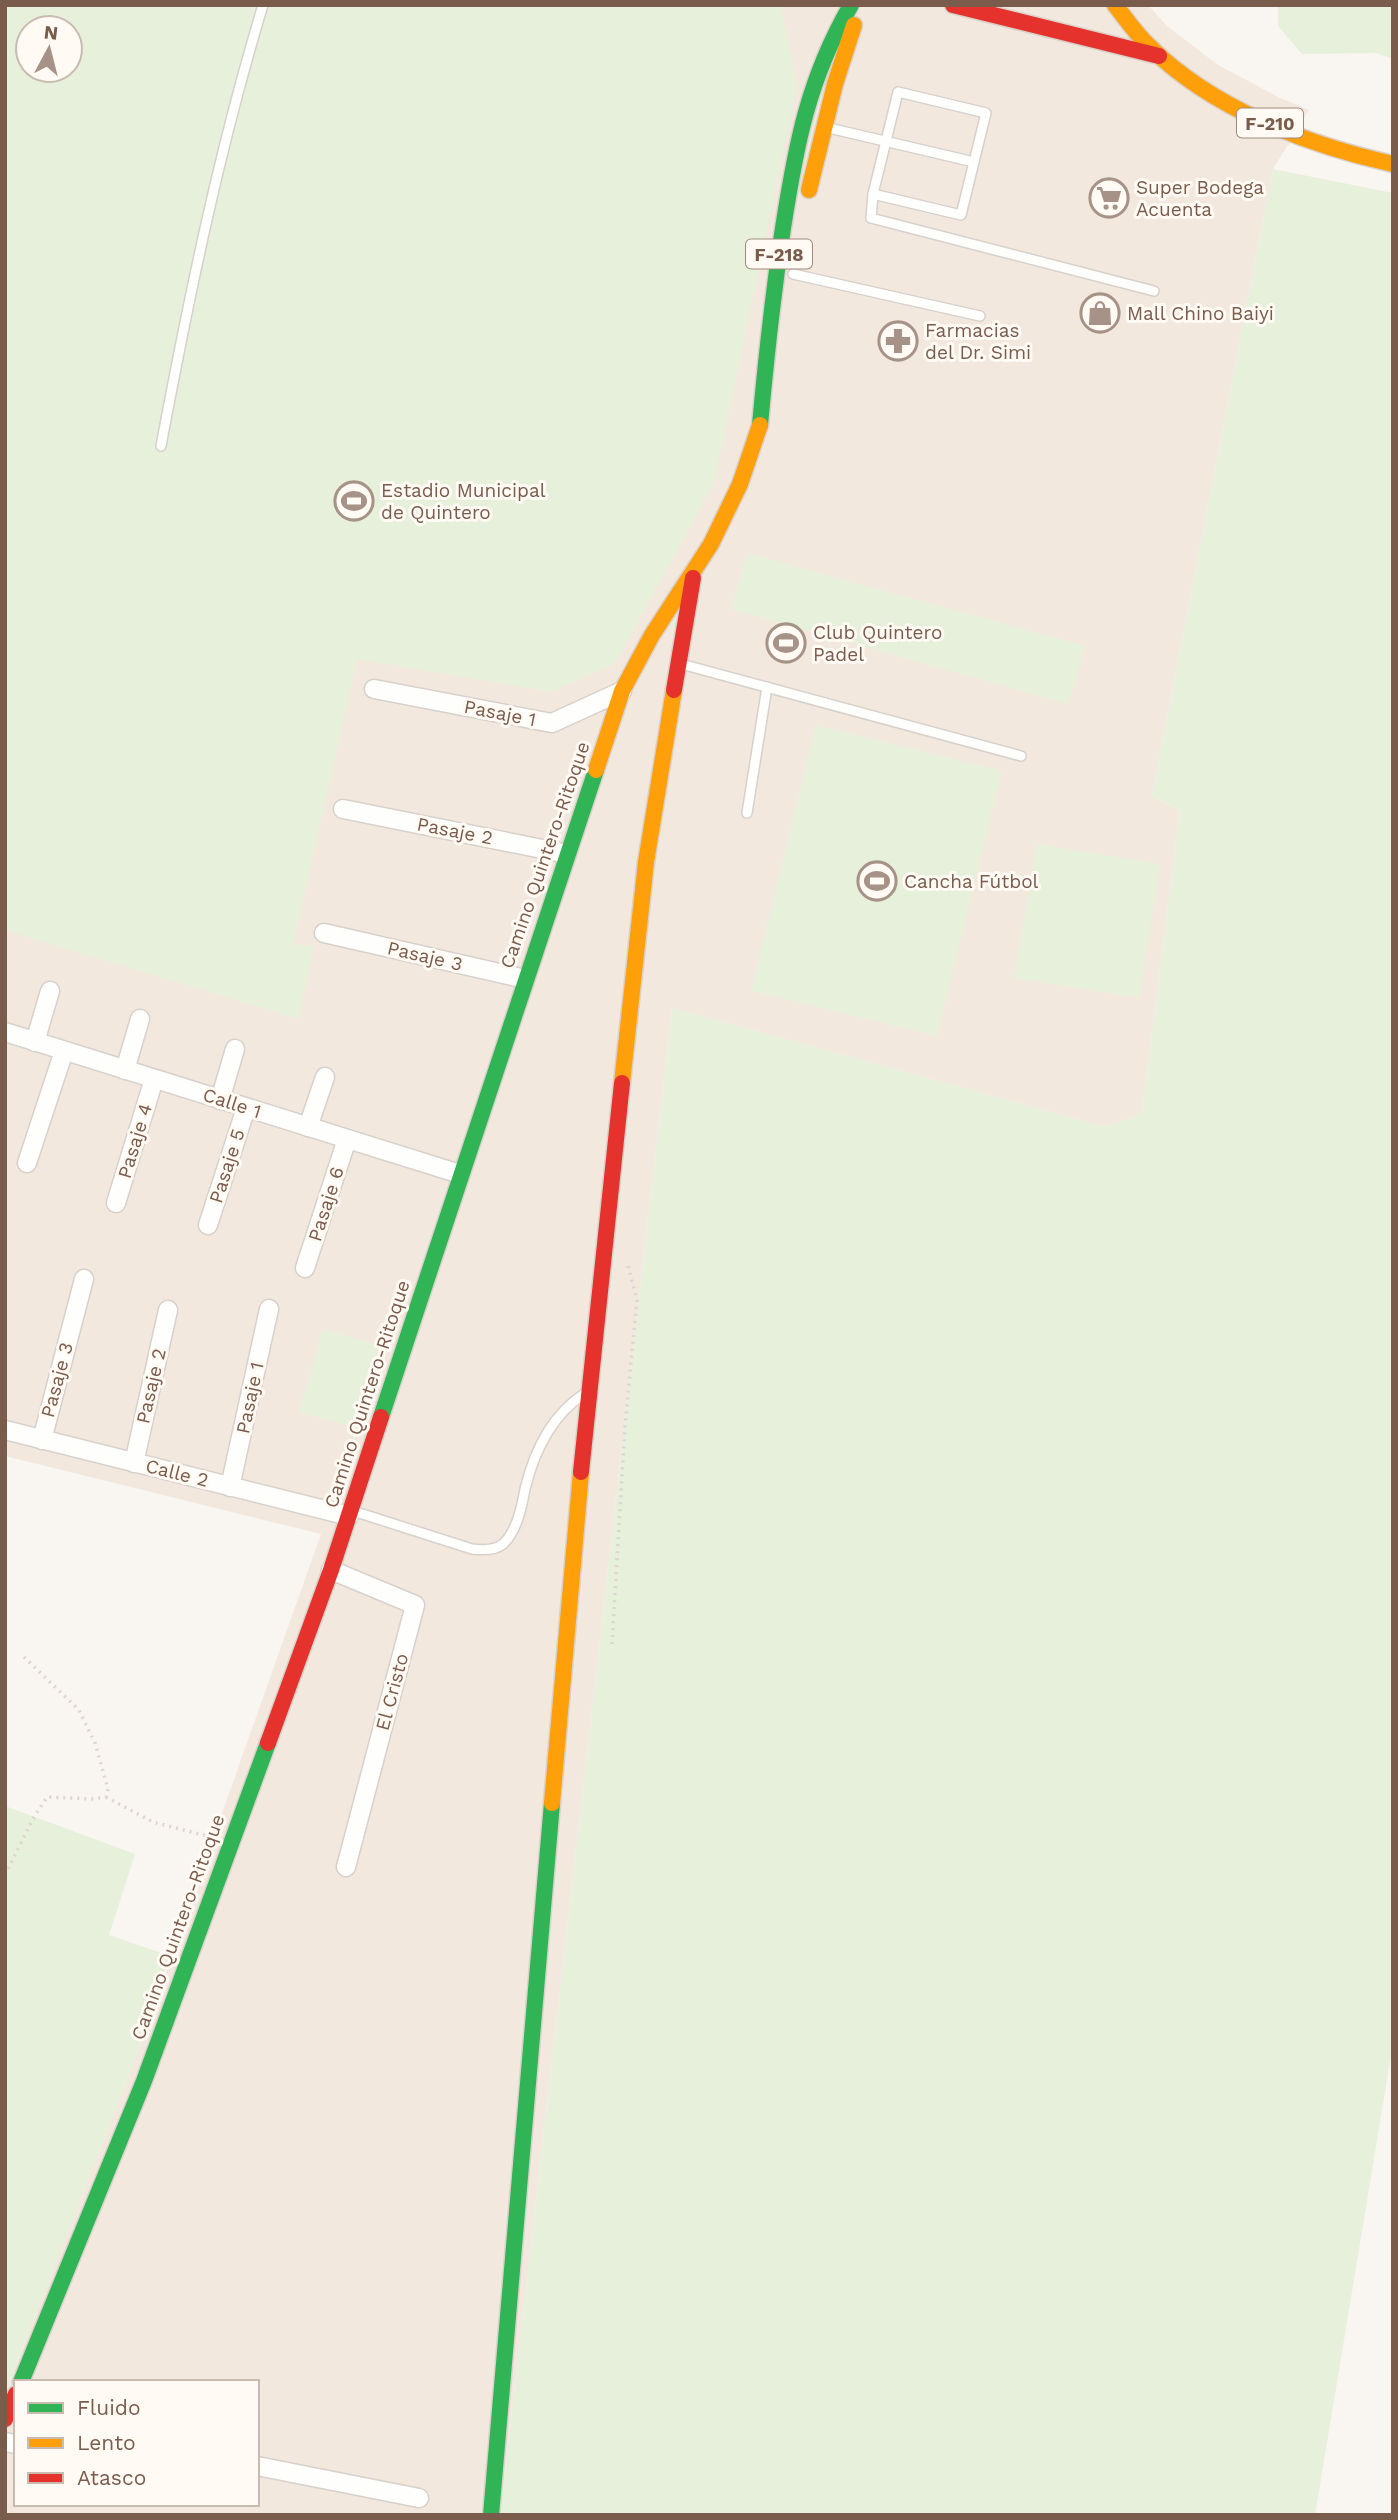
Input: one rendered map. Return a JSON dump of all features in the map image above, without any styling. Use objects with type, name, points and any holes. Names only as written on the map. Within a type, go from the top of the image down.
[{"type":"main road","name":"Camino Quintero-Ritoque","points":[[760,425],[776,269],[812,84],[822,57],[851,5]]},
{"type":"main road","points":[[807,200],[824,126],[861,5]]},
{"type":"main road","points":[[953,5],[1159,56]]},
{"type":"main road","name":"F-210","points":[[1115,5],[1159,56],[1204,87],[1262,120],[1339,150],[1393,164]]},
{"type":"main road","points":[[812,84],[812,110],[824,126]]},
{"type":"main road","name":"Camino Quintero-Ritoque","points":[[22,2380],[144,2081],[331,1570],[622,691],[652,635],[694,573],[731,505],[760,425],[794,267]]},
{"type":"main road","points":[[491,2515],[588,1391],[646,862],[694,573]]},
{"type":"main road","points":[[5,2419],[14,2399]]},
{"type":"street","name":"Pasaje 1","points":[[374,689],[552,723],[622,691]]},
{"type":"street","name":"Pasaje 2","points":[[343,809],[567,854]]},
{"type":"street","name":"Pasaje 3","points":[[324,933],[525,979]]},
{"type":"street","points":[[35,1042],[50,991]]},
{"type":"street","points":[[125,1070],[140,1019]]},
{"type":"street","name":"Calle 1","points":[[5,1032],[460,1174]]},
{"type":"street","points":[[220,1100],[235,1049]]},
{"type":"street","points":[[27,1163],[64,1051]]},
{"type":"street","points":[[308,1127],[325,1077]]},
{"type":"street","name":"Pasaje 4","points":[[116,1203],[154,1079]]},
{"type":"street","name":"Pasaje 5","points":[[208,1225],[246,1108]]},
{"type":"street","name":"Pasaje 6","points":[[305,1268],[347,1139]]},
{"type":"street","name":"Pasaje 3","points":[[42,1440],[83,1279]]},
{"type":"street","name":"Pasaje 1","points":[[230,1487],[269,1309]]},
{"type":"street","name":"Pasaje 2","points":[[134,1463],[168,1310]]},
{"type":"street","name":"Calle 2","points":[[5,1430],[230,1487],[350,1513]]},
{"type":"street","name":"El Cristo","points":[[331,1570],[415,1605],[346,1867]]},
{"type":"street","points":[[259,2466],[419,2498]]},
{"type":"lane","points":[[161,446],[205,223],[236,93],[263,5]]},
{"type":"lane","points":[[873,194],[961,215],[986,113],[898,92],[873,194],[871,218],[1154,291]]},
{"type":"lane","points":[[824,126],[974,162]]},
{"type":"lane","points":[[794,267],[980,316]]},
{"type":"lane","points":[[680,663],[1021,756]]},
{"type":"lane","points":[[747,813],[767,687]]},
{"type":"lane","points":[[350,1513],[472,1549],[492,1549],[503,1544],[520,1512],[526,1486],[545,1436],[563,1411],[588,1391]]},
{"type":"path","points":[[612,1644],[625,1426],[637,1300],[624,1250]]},
{"type":"path","points":[[23,1656],[79,1710],[95,1743],[108,1789],[106,1797]]},
{"type":"path","points":[[5,1875],[47,1797],[106,1797],[153,1822],[231,1842]]},
{"type":"shaded area","points":[[5,5],[1148,5],[1167,26],[1218,65],[1309,110],[1273,169],[1152,796],[1180,810],[1142,1114],[1105,1127],[672,1008],[500,2515],[5,2515],[5,2393],[132,2067],[321,1534],[5,1456]]},
{"type":"green space","name":"Estadio Municipal de Quintero","points":[[5,5],[781,5],[797,86],[714,483],[615,663],[551,692],[357,659],[293,945],[314,946],[299,1019],[5,930]]},
{"type":"green space","points":[[1278,5],[1393,5],[1393,59],[1376,53],[1302,54],[1278,26]]},
{"type":"green space","points":[[1273,169],[1393,193],[1393,2044],[1315,2515],[500,2515],[672,1008],[1105,1127],[1142,1114],[1180,810],[1152,796]]},
{"type":"green space","points":[[747,553],[1085,646],[1068,704],[731,609]]},
{"type":"green space","name":"Cancha Fútbol","points":[[816,725],[1002,771],[937,1036],[751,991]]},
{"type":"green space","points":[[1037,844],[1160,864],[1139,998],[1014,978]]},
{"type":"green space","points":[[323,1329],[379,1345],[354,1427],[299,1412]]},
{"type":"green space","points":[[5,1806],[135,1854],[109,1935],[170,1956],[132,2067],[5,2393]]},
{"type":"traffic: fast","points":[[760,425],[779,253],[799,140],[824,59],[851,5]]},
{"type":"traffic: fast","points":[[381,1417],[596,770]]},
{"type":"traffic: fast","points":[[22,2380],[144,2081],[268,1743]]},
{"type":"traffic: fast","points":[[491,2515],[552,1803]]},
{"type":"traffic: slow","points":[[1115,5],[1144,41],[1174,68],[1231,106],[1295,135],[1393,164]]},
{"type":"traffic: slow","points":[[809,190],[835,84],[854,25]]},
{"type":"traffic: slow","points":[[596,770],[622,691],[652,635],[711,544],[740,484],[760,425]]},
{"type":"traffic: slow","points":[[622,1083],[646,862],[674,690]]},
{"type":"traffic: slow","points":[[552,1803],[581,1472]]},
{"type":"traffic: jam","points":[[953,5],[1159,56]]},
{"type":"traffic: jam","points":[[674,690],[693,578]]},
{"type":"traffic: jam","points":[[581,1472],[622,1083]]},
{"type":"traffic: jam","points":[[268,1743],[331,1570],[381,1417]]},
{"type":"traffic: jam","points":[[5,2419],[14,2399]]},
{"type":"place","name":"Super Bodega Acuenta","points":[[1109,198]]},
{"type":"place","name":"Mall Chino Baiyi","points":[[1100,313]]},
{"type":"place","name":"Farmacias del Dr. Simi","points":[[898,341]]},
{"type":"place","name":"Estadio Municipal de Quintero","points":[[354,501]]},
{"type":"place","name":"Club Quintero Padel","points":[[786,643]]},
{"type":"place","name":"Cancha Fútbol","points":[[877,881]]}]
